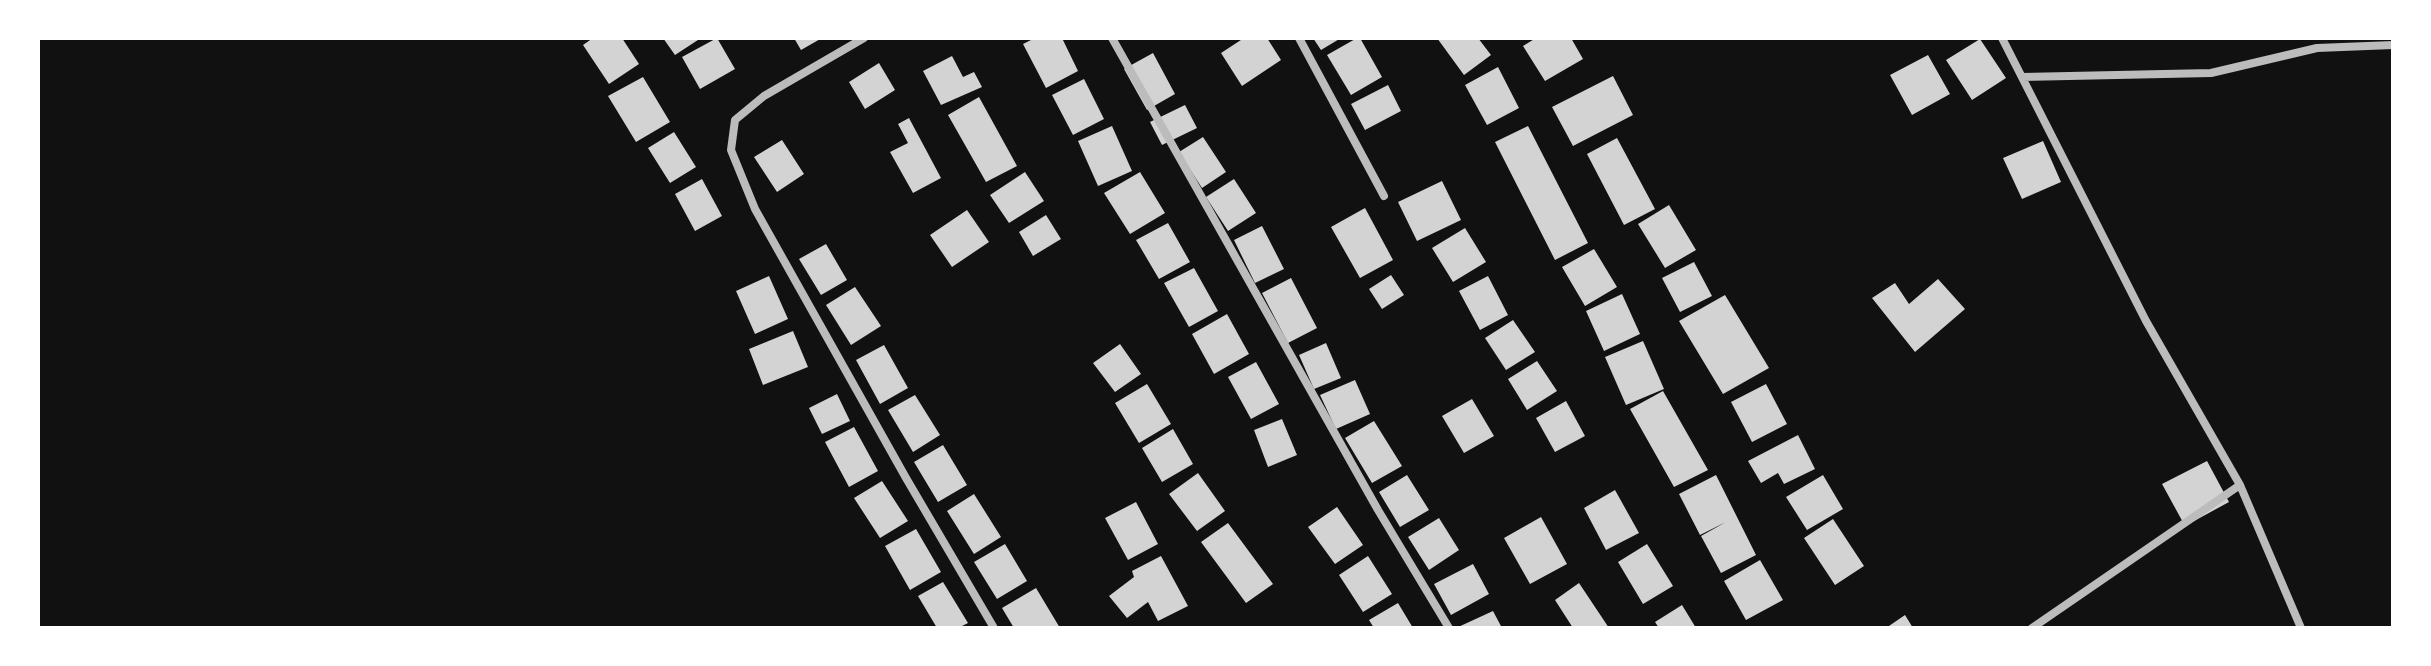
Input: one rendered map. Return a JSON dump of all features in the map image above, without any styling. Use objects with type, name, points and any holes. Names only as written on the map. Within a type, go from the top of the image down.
[{"type":"street","points":[[864,38],[764,96],[735,120],[731,150],[755,209],[994,628]]},
{"type":"street","points":[[1112,38],[1378,510],[1449,628]]},
{"type":"street","points":[[1299,38],[1384,196]]},
{"type":"street","points":[[2002,38],[2146,321],[2240,485],[2301,628]]},
{"type":"street","points":[[2022,77],[2211,73],[2317,48],[2393,45]]},
{"type":"street","points":[[2032,628],[2240,485]]},
{"type":"building","points":[[593,38],[622,38],[639,64],[609,84],[583,45]]},
{"type":"building","points":[[663,38],[701,38],[675,55]]},
{"type":"building","points":[[717,38],[735,69],[700,89],[682,57]]},
{"type":"building","points":[[794,38],[822,38],[801,50]]},
{"type":"building","points":[[1035,38],[1062,38],[1078,71],[1046,88],[1023,44]]},
{"type":"building","points":[[1244,38],[1267,38],[1281,60],[1242,86],[1221,53]]},
{"type":"building","points":[[1313,38],[1341,38],[1321,50]]},
{"type":"building","points":[[1360,38],[1382,77],[1351,95],[1327,55]]},
{"type":"building","points":[[1437,38],[1478,38],[1491,55],[1464,75]]},
{"type":"building","points":[[1536,38],[1571,38],[1583,59],[1545,81],[1523,46]]},
{"type":"building","points":[[1980,39],[2006,78],[1972,100],[1946,60]]},
{"type":"building","points":[[1153,53],[1175,94],[1147,110],[1124,69]]},
{"type":"building","points":[[1928,55],[1950,94],[1912,115],[1890,75]]},
{"type":"building","points":[[952,56],[963,77],[974,72],[982,87],[941,105],[923,71]]},
{"type":"building","points":[[879,63],[895,90],[865,109],[849,82]]},
{"type":"building","points":[[1498,67],[1519,108],[1487,125],[1465,85]]},
{"type":"building","points":[[1613,76],[1633,115],[1573,146],[1552,107]]},
{"type":"building","points":[[643,77],[670,122],[636,142],[608,96]]},
{"type":"building","points":[[1084,79],[1104,119],[1073,135],[1052,95]]},
{"type":"building","points":[[1388,85],[1401,111],[1365,130],[1351,104]]},
{"type":"building","points":[[979,97],[1017,166],[986,182],[948,115]]},
{"type":"building","points":[[1185,105],[1197,128],[1162,145],[1150,122]]},
{"type":"building","points":[[909,118],[941,178],[913,193],[890,152],[908,143],[898,124]]},
{"type":"building","points":[[1112,126],[1132,171],[1098,186],[1078,141]]},
{"type":"building","points":[[1528,126],[1588,243],[1555,260],[1495,142]]},
{"type":"building","points":[[674,132],[696,167],[670,183],[648,148]]},
{"type":"building","points":[[1203,137],[1226,172],[1202,188],[1179,152]]},
{"type":"building","points":[[1617,138],[1655,209],[1624,225],[1587,154]]},
{"type":"building","points":[[782,140],[804,174],[777,192],[754,157]]},
{"type":"building","points":[[2043,141],[2061,182],[2022,199],[2003,158]]},
{"type":"building","points":[[1025,172],[1044,201],[1009,223],[990,195]]},
{"type":"building","points":[[1140,172],[1165,213],[1130,234],[1104,193]]},
{"type":"building","points":[[702,179],[722,216],[695,231],[675,194]]},
{"type":"building","points":[[1234,179],[1256,213],[1228,231],[1206,197]]},
{"type":"building","points":[[1442,181],[1461,220],[1417,241],[1398,202]]},
{"type":"building","points":[[1669,205],[1696,250],[1665,268],[1638,224]]},
{"type":"building","points":[[1365,208],[1393,260],[1360,278],[1331,227]]},
{"type":"building","points":[[967,210],[989,242],[952,267],[930,235]]},
{"type":"building","points":[[1046,215],[1061,239],[1033,256],[1019,232]]},
{"type":"building","points":[[1168,223],[1190,262],[1159,279],[1136,240]]},
{"type":"building","points":[[1262,226],[1284,269],[1255,283],[1234,240]]},
{"type":"building","points":[[1465,228],[1486,262],[1453,282],[1432,248]]},
{"type":"building","points":[[826,244],[847,280],[821,295],[799,259]]},
{"type":"building","points":[[1594,249],[1617,287],[1585,306],[1562,267]]},
{"type":"building","points":[[1694,262],[1712,296],[1680,312],[1662,278]]},
{"type":"building","points":[[1194,268],[1218,311],[1189,327],[1164,283]]},
{"type":"building","points":[[1391,275],[1404,295],[1382,309],[1369,289]]},
{"type":"building","points":[[769,276],[788,319],[755,334],[736,291]]},
{"type":"building","points":[[1488,276],[1508,315],[1480,330],[1459,291]]},
{"type":"building","points":[[1291,278],[1317,328],[1288,343],[1262,293]]},
{"type":"building","points":[[1938,279],[1965,309],[1915,352],[1872,298],[1895,283],[1909,304]]},
{"type":"building","points":[[855,287],[881,326],[851,345],[826,305]]},
{"type":"building","points":[[1622,294],[1640,334],[1604,351],[1586,311]]},
{"type":"building","points":[[1725,295],[1769,368],[1723,394],[1679,321]]},
{"type":"building","points":[[1227,314],[1249,354],[1214,374],[1192,334]]},
{"type":"building","points":[[1513,320],[1535,352],[1506,370],[1485,338]]},
{"type":"building","points":[[793,331],[808,367],[763,385],[749,349]]},
{"type":"building","points":[[1643,341],[1664,389],[1626,405],[1605,357]]},
{"type":"building","points":[[1326,343],[1341,378],[1314,389],[1299,355]]},
{"type":"building","points":[[1120,344],[1141,374],[1115,392],[1093,363]]},
{"type":"building","points":[[884,345],[908,388],[880,404],[856,360]]},
{"type":"building","points":[[1537,361],[1557,391],[1527,410],[1508,379]]},
{"type":"building","points":[[1256,362],[1279,404],[1251,419],[1228,377]]},
{"type":"building","points":[[1355,380],[1370,414],[1336,429],[1320,395]]},
{"type":"building","points":[[1147,384],[1171,424],[1139,443],[1115,403]]},
{"type":"building","points":[[1766,384],[1787,424],[1752,442],[1731,402]]},
{"type":"building","points":[[1663,391],[1708,470],[1674,487],[1630,409]]},
{"type":"building","points":[[837,394],[850,421],[822,434],[809,408]]},
{"type":"building","points":[[915,395],[940,435],[913,452],[888,410]]},
{"type":"building","points":[[1472,399],[1494,436],[1464,453],[1442,416]]},
{"type":"building","points":[[1566,401],[1585,436],[1555,452],[1536,418]]},
{"type":"building","points":[[1282,419],[1297,455],[1268,467],[1254,430]]},
{"type":"building","points":[[1374,421],[1402,466],[1372,483],[1345,438]]},
{"type":"building","points":[[854,427],[878,471],[849,487],[825,442]]},
{"type":"building","points":[[1173,429],[1193,464],[1162,482],[1142,448]]},
{"type":"building","points":[[1798,435],[1815,469],[1784,484],[1778,473],[1761,483],[1748,461]]},
{"type":"building","points":[[943,445],[967,485],[938,502],[914,462]]},
{"type":"building","points":[[2207,461],[2229,502],[2185,526],[2162,484]]},
{"type":"building","points":[[1198,473],[1225,511],[1197,531],[1169,494]]},
{"type":"building","points":[[1407,475],[1429,510],[1400,527],[1379,492]]},
{"type":"building","points":[[1716,475],[1756,555],[1721,573],[1701,536],[1726,522],[1700,535],[1679,494]]},
{"type":"building","points":[[1823,475],[1843,509],[1807,530],[1786,497]]},
{"type":"building","points":[[882,481],[908,521],[880,538],[854,498]]},
{"type":"building","points":[[1615,490],[1639,533],[1606,550],[1584,508]]},
{"type":"building","points":[[974,494],[1001,537],[974,554],[947,511]]},
{"type":"building","points":[[1136,502],[1158,544],[1128,560],[1105,518]]},
{"type":"building","points":[[1337,507],[1363,545],[1335,564],[1308,527]]},
{"type":"building","points":[[1541,517],[1567,564],[1530,584],[1504,538]]},
{"type":"building","points":[[1439,518],[1459,550],[1429,570],[1408,537]]},
{"type":"building","points":[[1833,519],[1864,566],[1835,585],[1804,538]]},
{"type":"building","points":[[1228,523],[1273,584],[1246,603],[1201,542]]},
{"type":"building","points":[[916,529],[941,572],[910,590],[885,546]]},
{"type":"building","points":[[1005,544],[1027,581],[997,599],[974,562]]},
{"type":"building","points":[[1647,544],[1673,586],[1643,604],[1618,562]]},
{"type":"building","points":[[1161,556],[1188,606],[1158,621],[1148,602],[1127,618],[1109,596],[1134,577],[1132,571]]},
{"type":"building","points":[[1368,556],[1392,594],[1363,612],[1339,575]]},
{"type":"building","points":[[1760,560],[1783,600],[1746,620],[1724,581]]},
{"type":"building","points":[[1473,564],[1489,594],[1451,615],[1434,584]]},
{"type":"building","points":[[943,582],[968,623],[958,628],[937,628],[918,596]]},
{"type":"building","points":[[1579,583],[1609,628],[1573,628],[1555,600]]},
{"type":"building","points":[[1036,588],[1060,628],[1014,628],[1002,608]]},
{"type":"building","points":[[1398,603],[1413,628],[1374,628],[1369,620]]},
{"type":"building","points":[[1682,605],[1696,628],[1659,628],[1655,622]]},
{"type":"building","points":[[1493,611],[1502,628],[1456,628]]},
{"type":"building","points":[[1905,615],[1913,628],[1886,628]]}]
